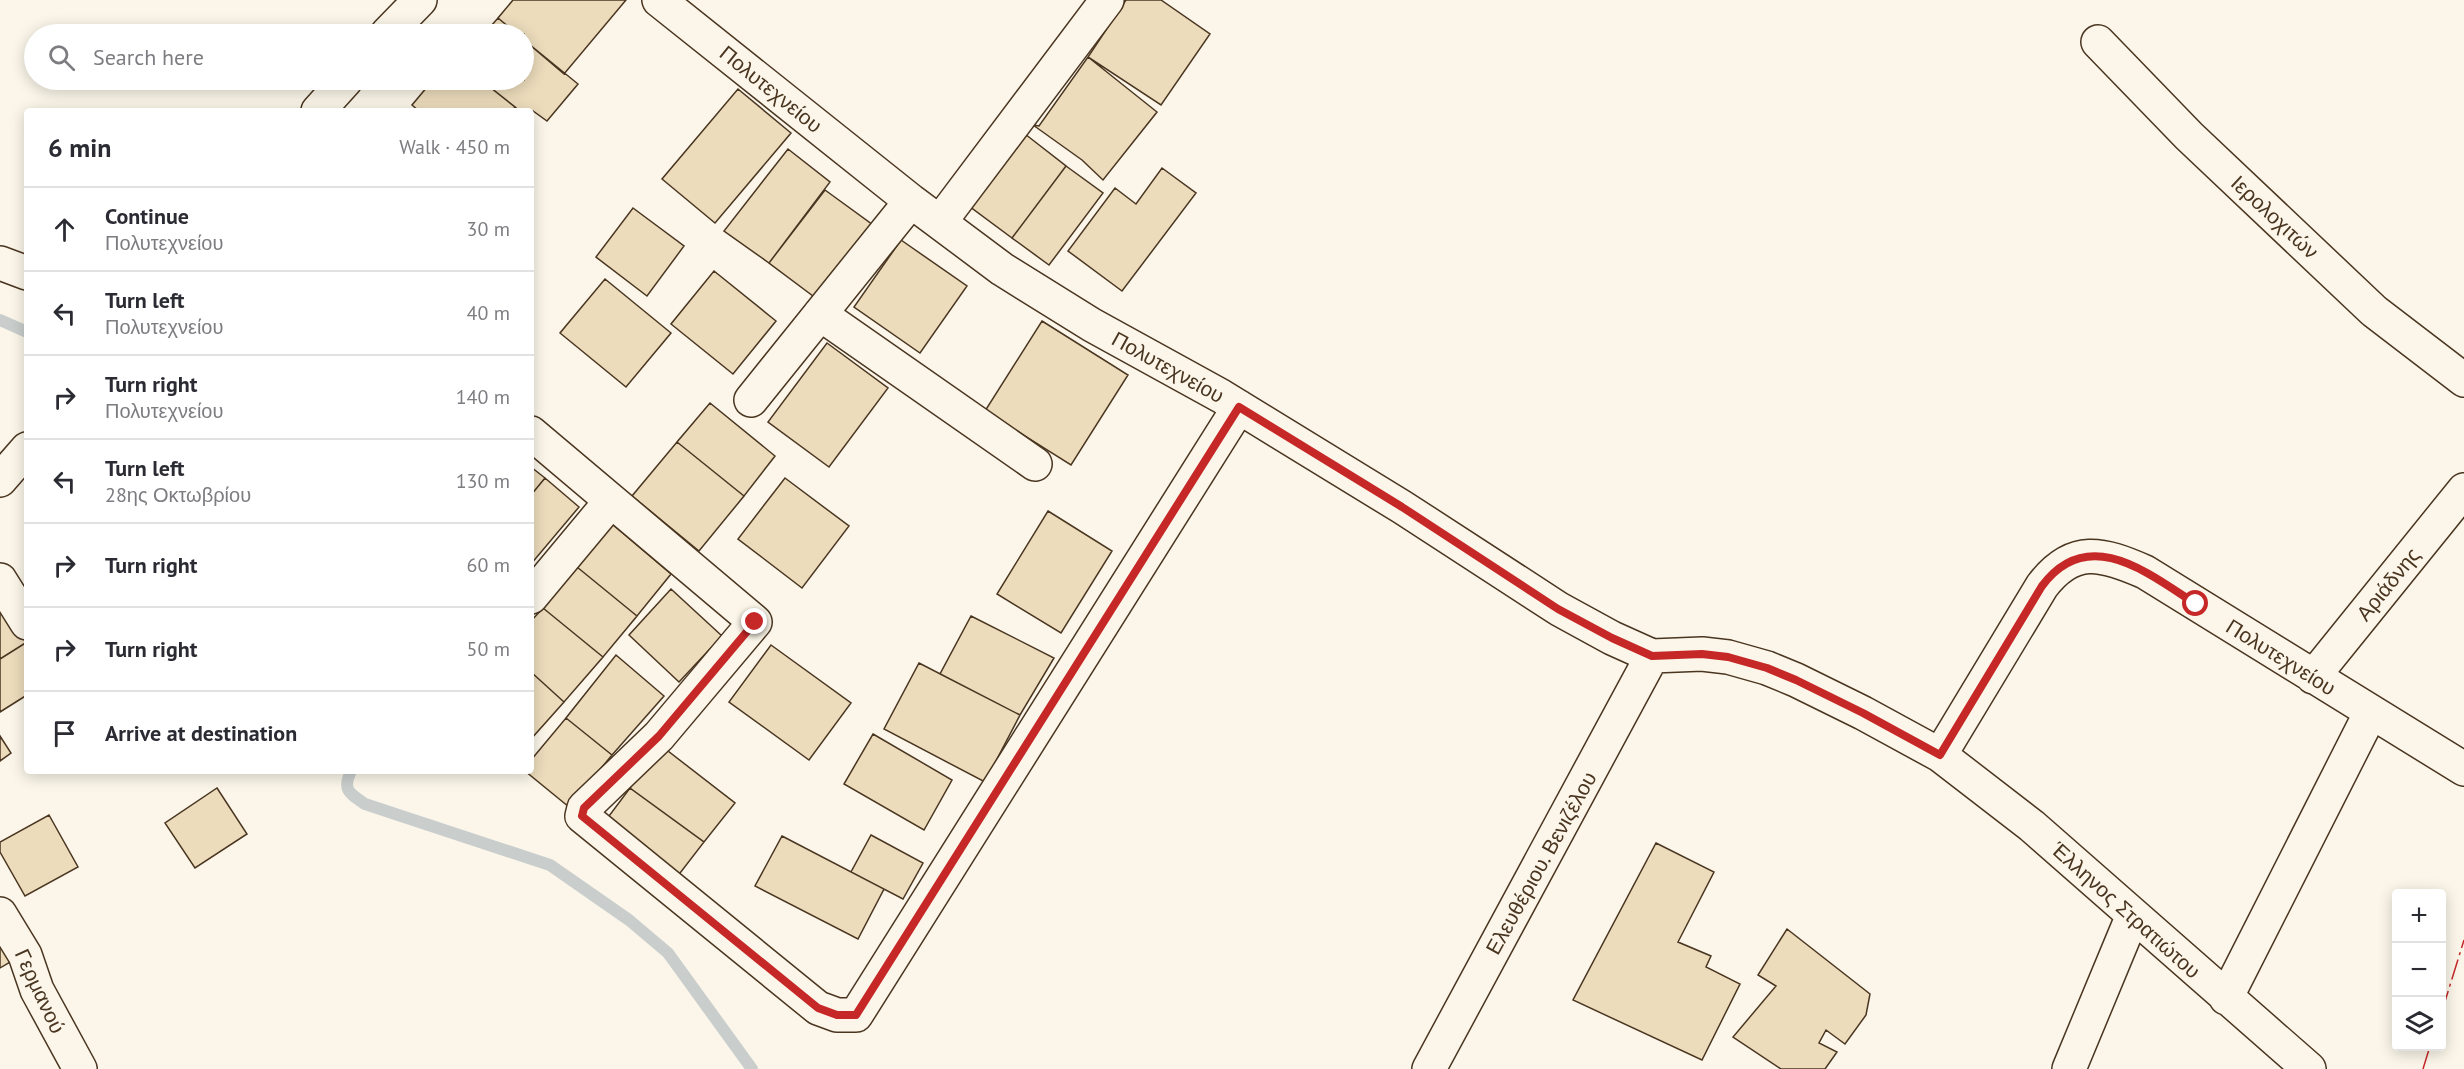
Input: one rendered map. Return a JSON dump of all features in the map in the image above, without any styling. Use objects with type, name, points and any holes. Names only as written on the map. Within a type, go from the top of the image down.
[{"type":"street","points":[[397,24],[420,0]]},
{"type":"street","name":"Πολυτεχνείου","points":[[659,0],[911,201],[1002,268],[1092,325],[1239,407],[1402,507],[1558,609],[1652,656],[1702,654],[1728,657],[1767,668],[1844,704],[1940,755],[2042,586],[2061,566],[2079,557],[2113,559],[2145,572],[2464,770]]},
{"type":"street","points":[[940,222],[1107,0]]},
{"type":"street","name":"Ιερολοχιτών","points":[[2098,42],[2189,136],[2374,311],[2464,380]]},
{"type":"street","points":[[321,108],[337,90]]},
{"type":"street","points":[[751,400],[911,201]]},
{"type":"street","points":[[0,263],[24,272]]},
{"type":"street","points":[[820,314],[1035,464]]},
{"type":"street","points":[[534,436],[755,622],[659,736],[584,808],[582,816],[818,1008],[837,1015],[856,1015],[1239,407]]},
{"type":"street","points":[[0,480],[24,452]]},
{"type":"street","name":"Αριάδνης","points":[[2313,677],[2464,490]]},
{"type":"street","points":[[534,593],[611,501]]},
{"type":"street","points":[[0,580],[24,618]]},
{"type":"street","name":"Ελευθέριου. Βενιζέλου","points":[[1429,1069],[1652,656]]},
{"type":"street","points":[[2226,998],[2371,712]]},
{"type":"street","name":"Έλληνος Στρατιώτου","points":[[1940,755],[2032,826],[2309,1069]]},
{"type":"street","name":"Γερμανού","points":[[0,914],[25,956],[38,990],[80,1069]]},
{"type":"street","points":[[2069,1069],[2133,915]]},
{"type":"building","points":[[513,0],[626,0],[564,74],[534,48],[534,24],[505,24],[498,18]]},
{"type":"building","points":[[1126,0],[1161,0],[1210,34],[1161,105],[1088,57]]},
{"type":"building","points":[[498,18],[505,24],[493,24]]},
{"type":"building","points":[[534,48],[578,84],[547,121],[534,112],[534,108],[516,108],[494,90],[534,90]]},
{"type":"building","points":[[1088,57],[1157,112],[1103,180],[1082,160],[1033,125],[1039,126]]},
{"type":"building","points":[[738,89],[791,133],[715,223],[662,179]]},
{"type":"building","points":[[425,90],[494,90],[515,107],[416,108],[412,105]]},
{"type":"building","points":[[1025,134],[1066,166],[1012,238],[969,206]]},
{"type":"building","points":[[788,149],[830,182],[769,263],[724,231]]},
{"type":"building","points":[[1066,166],[1103,193],[1049,265],[1012,238]]},
{"type":"building","points":[[1162,168],[1196,193],[1122,291],[1068,251],[1115,188],[1136,204]]},
{"type":"building","points":[[825,190],[873,225],[817,299],[769,263]]},
{"type":"building","points":[[633,208],[684,246],[647,296],[596,257]]},
{"type":"building","points":[[901,240],[967,286],[920,353],[854,307]]},
{"type":"building","points":[[714,271],[776,321],[733,374],[671,324]]},
{"type":"building","points":[[605,279],[671,333],[626,387],[560,333]]},
{"type":"building","points":[[1042,321],[1128,375],[1071,465],[985,411]]},
{"type":"building","points":[[827,343],[888,388],[829,467],[768,422]]},
{"type":"building","points":[[710,403],[775,456],[744,496],[677,442]]},
{"type":"building","points":[[677,442],[744,496],[699,551],[632,496]]},
{"type":"building","points":[[534,469],[545,478],[534,491]]},
{"type":"building","points":[[545,478],[579,507],[534,560],[534,491]]},
{"type":"building","points":[[785,478],[849,526],[802,588],[738,539]]},
{"type":"building","points":[[1048,511],[1112,551],[1061,633],[997,594]]},
{"type":"building","points":[[612,524],[671,574],[637,616],[577,567]]},
{"type":"building","points":[[577,567],[637,616],[603,657],[543,608]]},
{"type":"building","points":[[671,589],[722,636],[679,682],[629,635]]},
{"type":"building","points":[[0,602],[24,638],[24,644],[0,659]]},
{"type":"building","points":[[543,608],[603,657],[564,702],[534,675],[534,618]]},
{"type":"building","points":[[971,616],[1054,658],[1020,715],[940,674]]},
{"type":"building","points":[[24,644],[24,697],[0,712],[0,659]]},
{"type":"building","points":[[771,645],[851,703],[809,760],[729,702]]},
{"type":"building","points":[[616,655],[664,696],[612,755],[566,718]]},
{"type":"building","points":[[919,663],[1020,715],[985,782],[884,729]]},
{"type":"building","points":[[534,675],[564,702],[534,736]]},
{"type":"building","points":[[566,718],[612,755],[569,807],[529,774],[534,774],[534,756]]},
{"type":"building","points":[[873,734],[952,780],[924,830],[844,784]]},
{"type":"building","points":[[0,736],[11,753],[0,761]]},
{"type":"building","points":[[659,744],[735,803],[704,842],[630,788]]},
{"type":"building","points":[[217,788],[247,834],[195,868],[165,823]]},
{"type":"building","points":[[630,788],[704,842],[677,877],[603,824]]},
{"type":"building","points":[[49,815],[78,867],[25,896],[0,852],[0,842]]},
{"type":"building","points":[[871,835],[923,863],[903,899],[851,872]]},
{"type":"building","points":[[782,836],[884,889],[858,939],[755,886]]},
{"type":"building","points":[[1656,843],[1714,872],[1678,942],[1711,956],[1706,967],[1740,984],[1702,1060],[1573,1000]]},
{"type":"building","points":[[1787,929],[1870,994],[1866,1015],[1845,1044],[1826,1030],[1819,1043],[1837,1052],[1825,1069],[1781,1069],[1733,1037],[1776,986],[1758,975]]},
{"type":"building","points":[[0,941],[12,961],[0,968]]},
{"type":"waterway","points":[[0,320],[24,331]]},
{"type":"waterway","points":[[350,774],[347,787],[365,804],[550,865],[629,920],[668,953],[752,1069]]},
{"type":"power","points":[[2446,998],[2464,940]]},
{"type":"power","points":[[2423,1069],[2428,1051]]},
{"type":"route","points":[[755,622],[659,736],[584,808],[582,816],[818,1008],[837,1015],[856,1015],[1239,407],[1402,507],[1558,609],[1612,638],[1652,656],[1702,654],[1728,657],[1767,668],[1863,713],[1940,755],[2042,586],[2053,572],[2067,562],[2082,556],[2113,559],[2145,572],[2196,604]]}]
